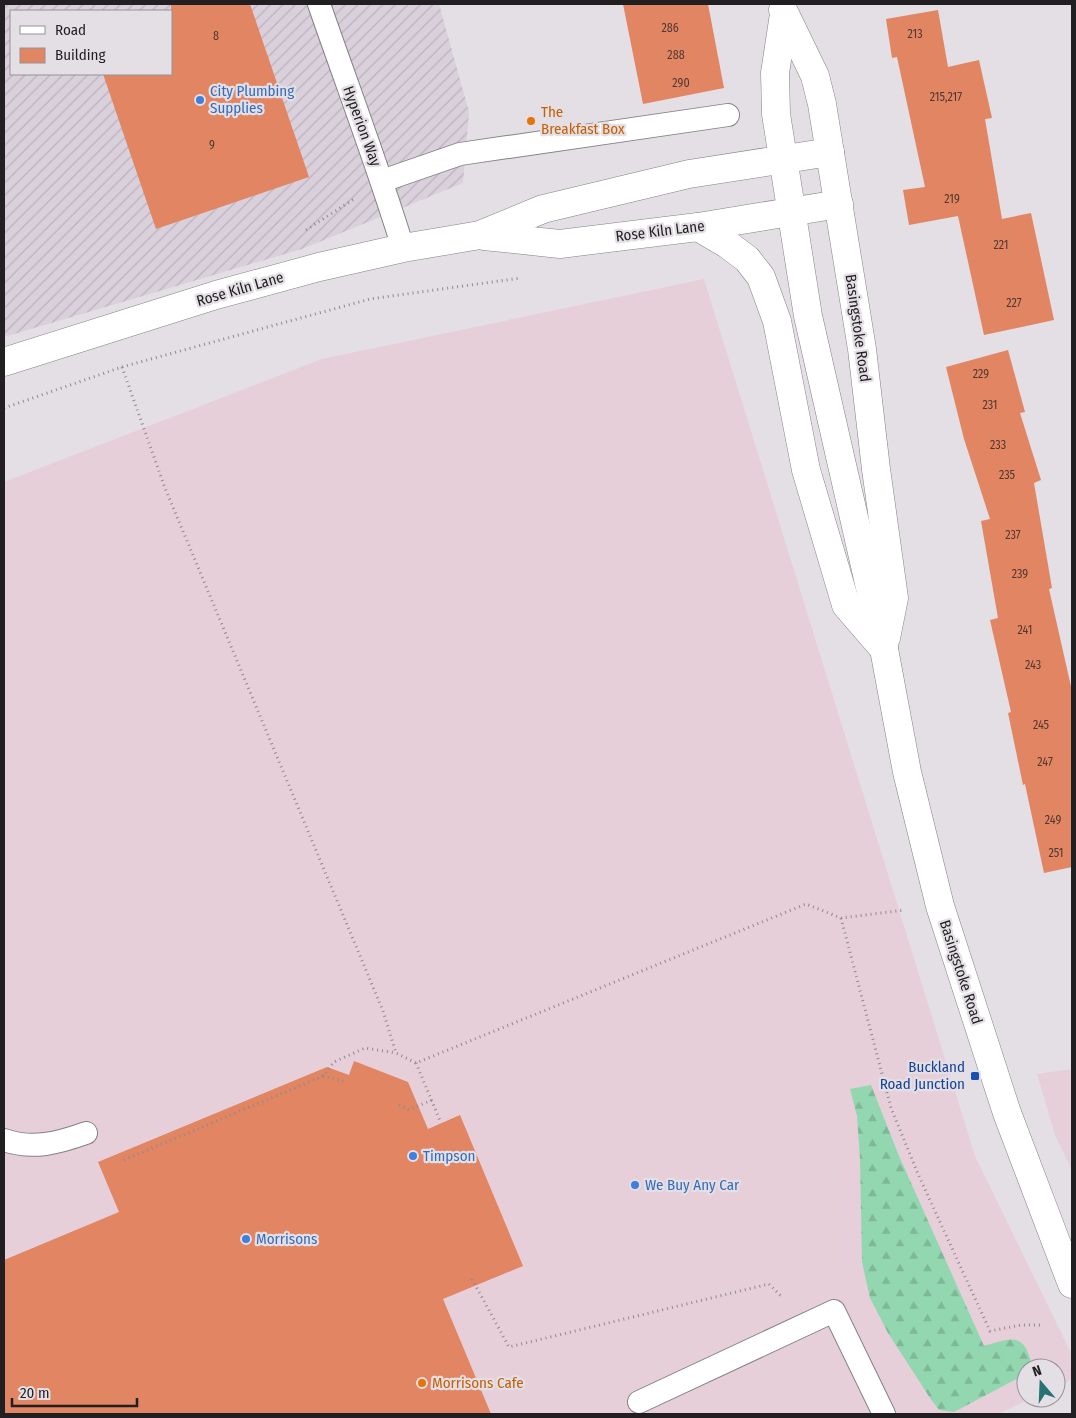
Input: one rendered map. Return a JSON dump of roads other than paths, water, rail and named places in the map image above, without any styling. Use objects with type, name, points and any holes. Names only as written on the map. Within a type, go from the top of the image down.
[{"type":"main road","name":"Basingstoke Road","points":[[783,9],[815,76],[839,204],[862,349],[894,598],[884,649]]},
{"type":"main road","name":"Basingstoke Road","points":[[783,9],[775,73],[776,114],[808,316],[884,649],[908,772],[940,906],[1006,1113],[1072,1284]]},
{"type":"main road","name":"Rose Kiln Lane","points":[[4,362],[216,295],[319,267],[403,248],[480,236],[543,209],[689,174],[830,152]]},
{"type":"main road","name":"Rose Kiln Lane","points":[[480,236],[560,244],[698,226],[839,204]]},
{"type":"main road","points":[[698,226],[747,259],[761,277],[777,322],[806,470],[846,605],[884,649]]},
{"type":"lane","name":"Hyperion Way","points":[[319,4],[360,124],[382,181],[403,248]]},
{"type":"lane","points":[[382,181],[460,154],[728,115]]},
{"type":"lane","points":[[4,1140],[28,1145],[46,1145],[64,1142],[86,1133]]},
{"type":"lane","points":[[639,1402],[834,1311],[884,1414]]},
{"type":"place","name":"City Plumbing Supplies","points":[[200,100]]},
{"type":"place","name":"The Breakfast Box","points":[[531,121]]},
{"type":"place","name":"Buckland Road Junction","points":[[975,1076]]},
{"type":"place","name":"Timpson","points":[[413,1156]]},
{"type":"place","name":"We Buy Any Car","points":[[635,1185]]},
{"type":"place","name":"Morrisons","points":[[246,1239]]},
{"type":"place","name":"Morrisons Cafe","points":[[422,1383]]}]
